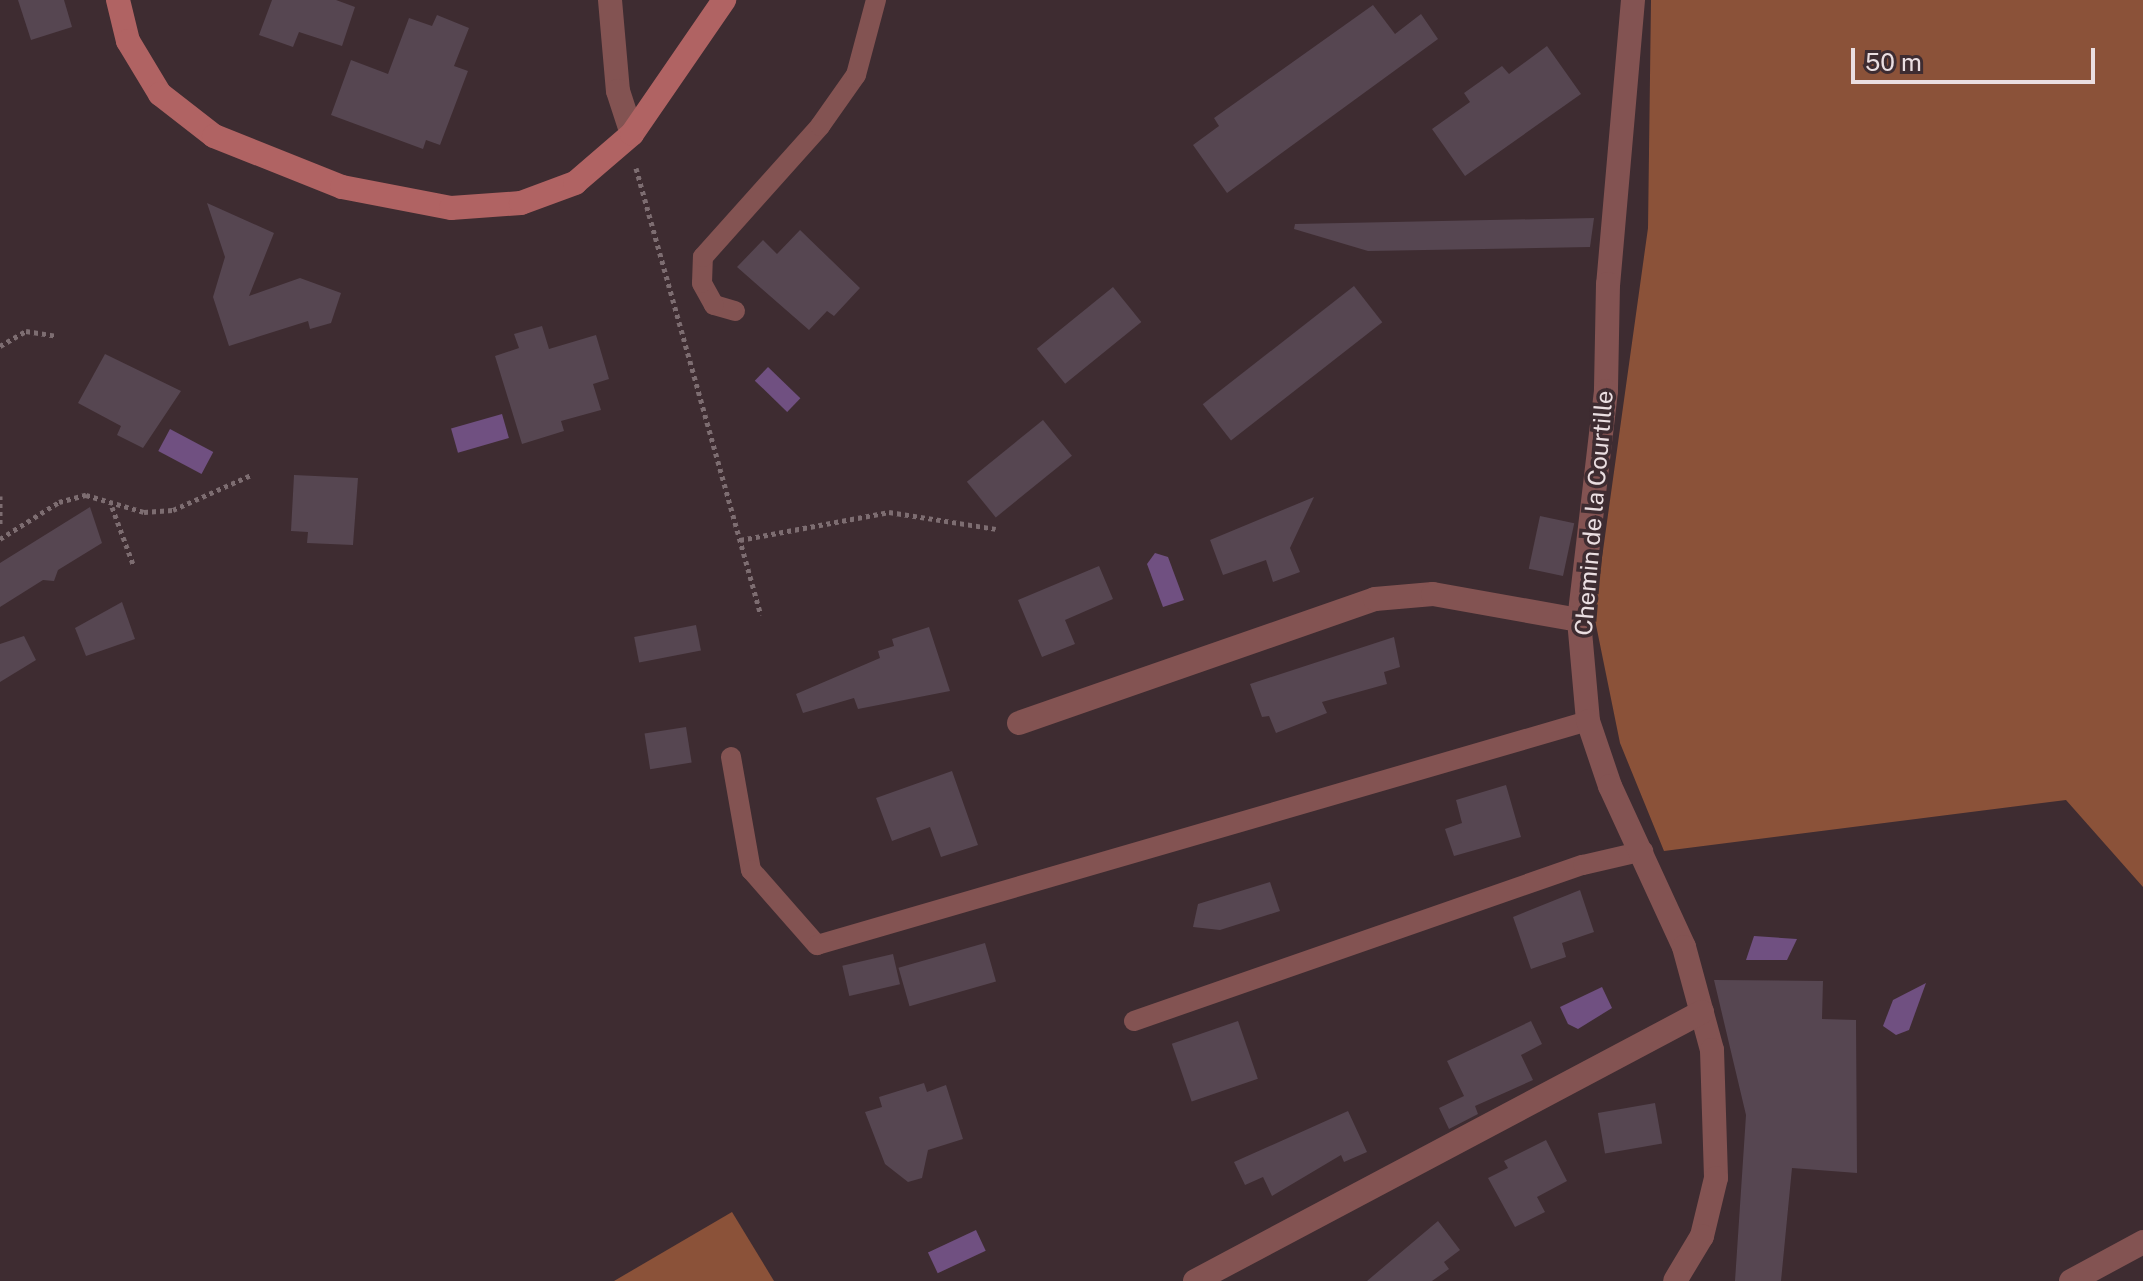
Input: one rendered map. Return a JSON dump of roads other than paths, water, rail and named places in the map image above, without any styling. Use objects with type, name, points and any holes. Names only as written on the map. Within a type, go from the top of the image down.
[{"type":"street","points":[[118,0],[128,41],[160,94],[214,136],[342,187],[451,208],[521,203],[575,183],[626,139],[724,0]]},
{"type":"street","points":[[610,0],[618,91],[626,139]]},
{"type":"street","name":"Chemin de la Courtille","points":[[1633,0],[1608,284],[1606,391],[1579,620],[1588,721],[1610,786],[1643,851],[1684,947],[1712,1050],[1716,1178],[1702,1236],[1675,1281]]},
{"type":"street","points":[[1019,723],[1375,599],[1433,594],[1579,620]]},
{"type":"street","points":[[1195,1281],[1702,1012]]},
{"type":"street","points":[[2085,1278],[2143,1242]]},
{"type":"lane","points":[[735,311],[714,305],[702,283],[703,257],[820,126],[856,75],[876,0]]},
{"type":"lane","points":[[731,757],[751,870],[817,945],[1588,721]]},
{"type":"lane","points":[[1134,1021],[1583,865],[1643,851]]}]
